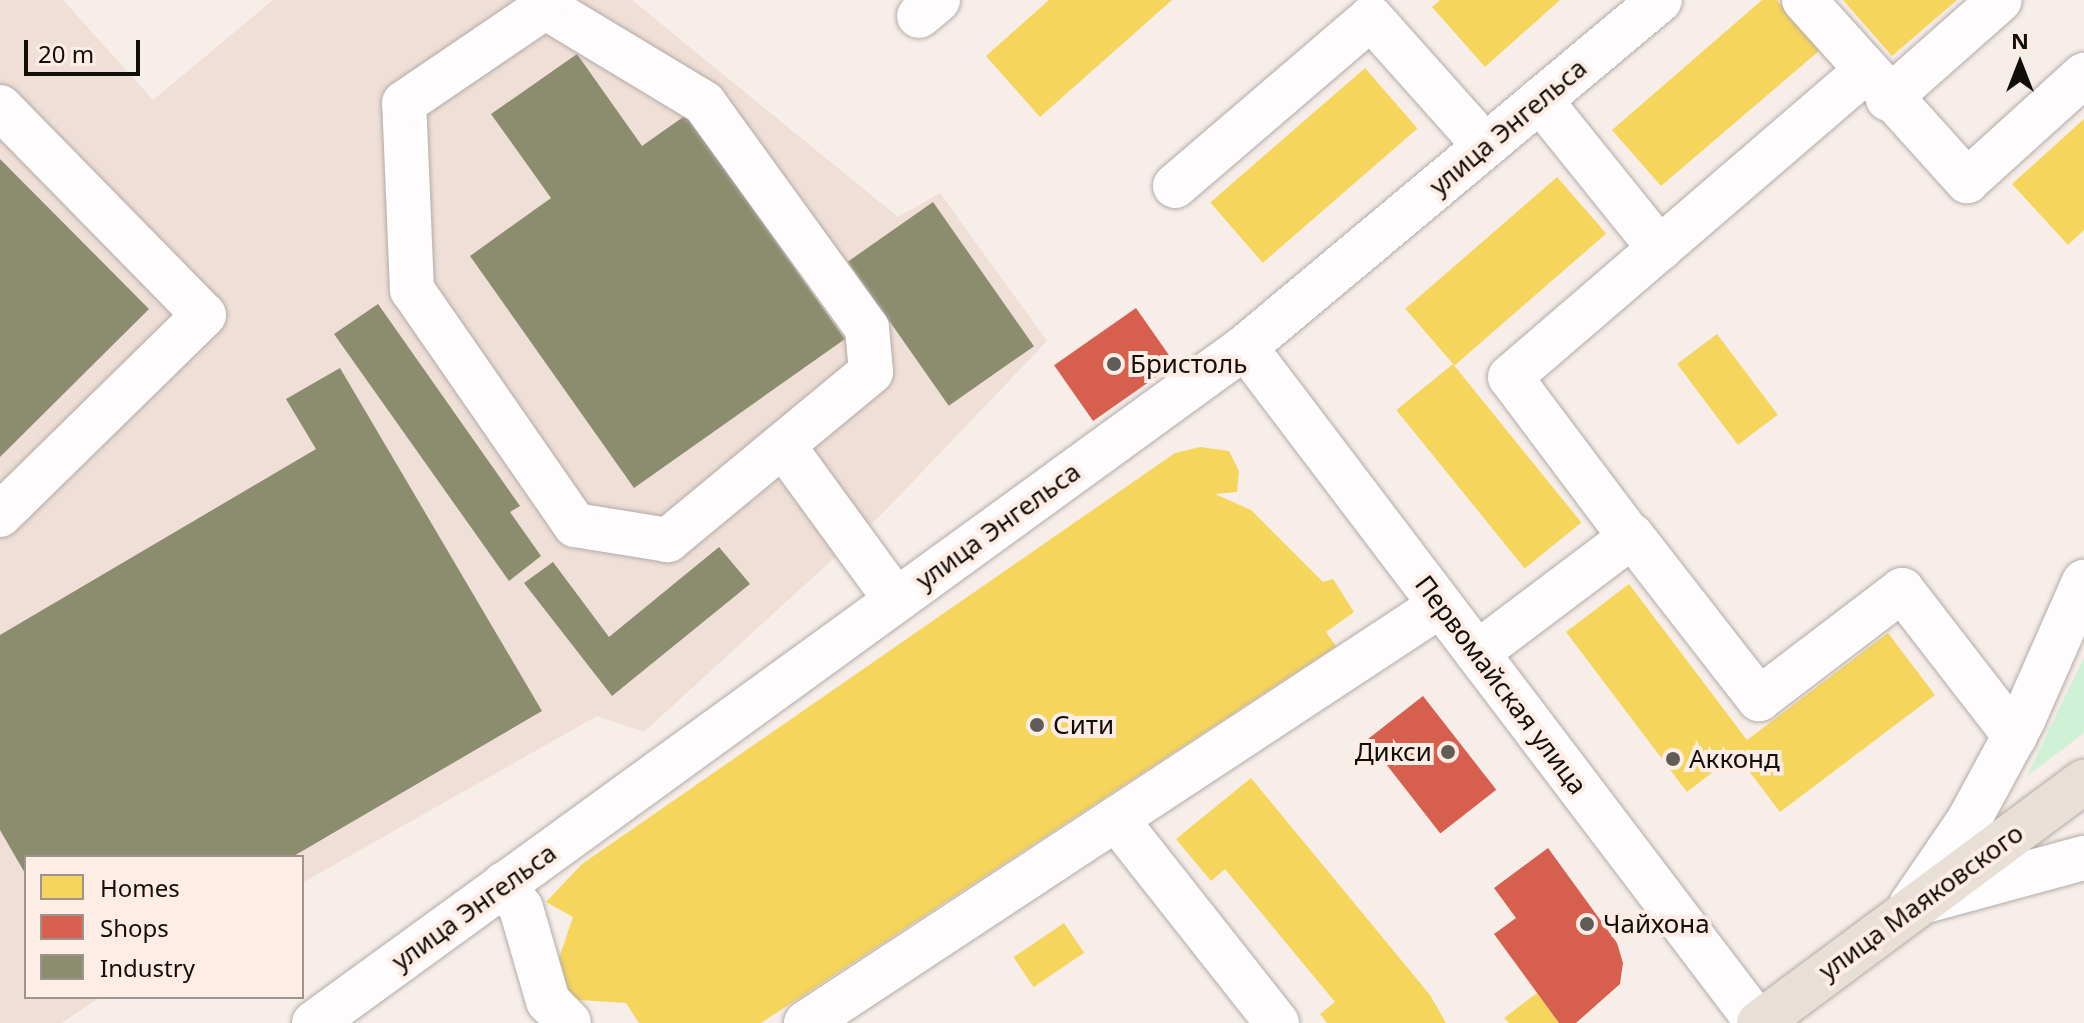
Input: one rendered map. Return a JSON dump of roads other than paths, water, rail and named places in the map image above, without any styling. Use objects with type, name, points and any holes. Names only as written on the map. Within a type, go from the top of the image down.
[{"type":"main road","name":"улица Маяковского","points":[[1758,1023],[1911,905],[2084,782]]},
{"type":"street","name":"улица Энгельса","points":[[314,1023],[1245,347],[1660,0]]},
{"type":"street","points":[[1804,0],[1877,85],[1967,181],[2084,75]]},
{"type":"street","points":[[2000,0],[1877,85],[1660,249],[1510,377],[1631,538],[1759,699],[1902,590],[2015,736]]},
{"type":"street","points":[[545,7],[704,103],[867,328],[871,372],[785,448],[668,540],[575,525],[412,290],[404,103],[545,7]]},
{"type":"street","points":[[1175,186],[1371,18],[1485,146]]},
{"type":"street","points":[[1540,100],[1660,249]]},
{"type":"street","points":[[0,107],[204,315],[0,515]]},
{"type":"street","name":"Первомайская улица","points":[[1245,347],[1758,1023]]},
{"type":"street","points":[[785,448],[896,600]]},
{"type":"street","points":[[1477,653],[1631,538]]},
{"type":"street","points":[[1911,905],[2015,736],[2084,582]]},
{"type":"street","points":[[806,1023],[1441,605]]},
{"type":"street","points":[[1116,819],[1277,1023]]},
{"type":"street","points":[[1911,905],[2084,858]]},
{"type":"street","points":[[504,884],[521,908],[548,1001],[569,1023]]},
{"type":"place","name":"Бристоль","points":[[1114,364]]},
{"type":"place","name":"Сити","points":[[1037,725]]},
{"type":"place","name":"Дикси","points":[[1448,752]]},
{"type":"place","name":"Акконд","points":[[1673,759]]},
{"type":"place","name":"Чайхона","points":[[1587,924]]}]
